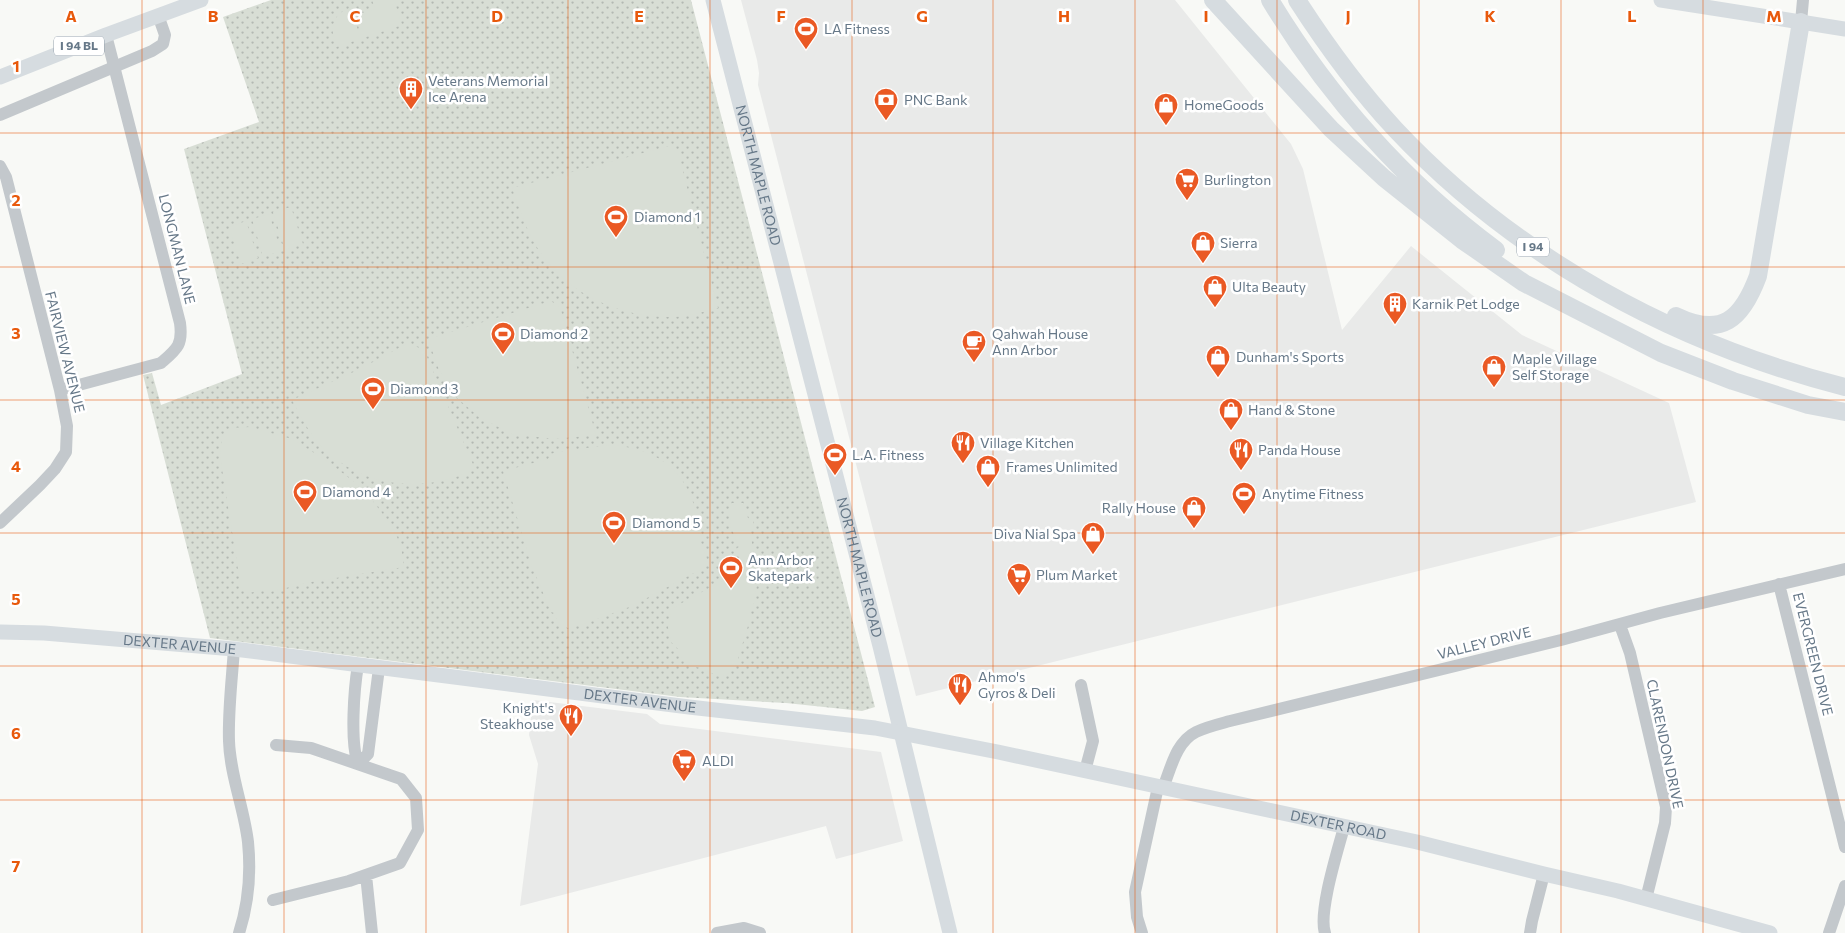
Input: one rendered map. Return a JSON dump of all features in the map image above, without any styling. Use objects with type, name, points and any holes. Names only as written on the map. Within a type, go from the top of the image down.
[{"type":"highway","points":[[1213,0],[1331,128],[1384,178],[1462,240],[1524,283],[1610,327]]},
{"type":"highway","name":"I 94","points":[[1270,0],[1331,89],[1402,169],[1442,208],[1532,276],[1610,327],[1661,353],[1733,381],[1808,405],[1845,412]]},
{"type":"highway","name":"I 94","points":[[1297,0],[1351,76],[1394,128],[1469,199],[1524,241],[1575,275],[1640,312],[1705,341],[1755,360],[1845,387]]},
{"type":"highway","points":[[1575,275],[1629,294],[1687,321],[1703,326],[1716,325],[1737,315],[1750,297],[1758,276],[1801,22]]},
{"type":"main road","name":"I 94 BL","points":[[0,78],[106,35],[201,0]]},
{"type":"main road","name":"NORTH MAPLE ROAD","points":[[713,0],[902,733],[950,933]]},
{"type":"main road","points":[[1661,0],[1845,29]]},
{"type":"main road","name":"DEXTER AVENUE","points":[[0,632],[44,633],[234,649],[689,707],[828,722],[902,733]]},
{"type":"main road","name":"DEXTER ROAD","points":[[902,733],[1417,842],[1646,898],[1747,930],[1770,933]]},
{"type":"street","points":[[1801,22],[1803,0]]},
{"type":"street","points":[[0,114],[152,51],[163,44],[165,35],[158,15]]},
{"type":"street","name":"LONGMAN LANE","points":[[60,390],[160,363],[174,352],[182,338],[178,314],[106,35]]},
{"type":"street","name":"FAIRVIEW AVENUE","points":[[0,166],[6,177],[60,390],[67,426],[66,452],[55,469],[0,523]]},
{"type":"street","name":"VALLEY DRIVE","points":[[1160,787],[1178,750],[1186,739],[1197,731],[1230,721],[1620,625],[1660,613],[1845,569]]},
{"type":"street","name":"EVERGREEN DRIVE","points":[[1779,584],[1845,847]]},
{"type":"street","name":"CLARENDON DRIVE","points":[[1620,625],[1630,653],[1666,807],[1665,823],[1646,898]]},
{"type":"street","points":[[234,649],[229,740],[232,767],[248,842],[248,876],[244,917],[239,933]]},
{"type":"street","points":[[358,665],[354,751],[358,764]]},
{"type":"street","points":[[358,764],[368,754],[379,668]]},
{"type":"street","points":[[1081,685],[1093,741],[1085,771]]},
{"type":"street","points":[[273,900],[349,881],[400,863],[418,830],[416,798],[400,779],[311,748],[276,745]]},
{"type":"street","points":[[1142,933],[1137,917],[1135,892],[1160,787]]},
{"type":"street","points":[[1325,933],[1323,927],[1326,900],[1344,826]]},
{"type":"street","points":[[1530,933],[1544,874]]},
{"type":"street","points":[[366,875],[372,933]]},
{"type":"street","points":[[1829,933],[1845,886]]},
{"type":"street","points":[[717,933],[744,928],[760,933]]},
{"type":"shaded area","points":[[271,0],[691,0],[875,707],[862,711],[786,703],[680,697],[210,638],[143,375],[152,373],[161,405],[242,374],[184,149],[259,122],[223,17]]},
{"type":"shaded area","points":[[372,0],[394,0],[402,25],[336,47],[333,29],[339,14],[350,8],[358,30],[363,28],[359,14],[375,9]]},
{"type":"shaded area","points":[[741,0],[1175,0],[1291,144],[1303,169],[1342,330],[1411,246],[1522,335],[1669,403],[1696,502],[916,696],[758,85],[757,60]]},
{"type":"shaded area","name":"Diamond 1","points":[[669,146],[678,152],[718,308],[674,317],[633,313],[594,299],[577,289],[547,261],[535,244],[525,224],[512,188]]},
{"type":"shaded area","points":[[291,207],[303,244],[285,250],[273,212]]},
{"type":"shaded area","points":[[269,214],[281,251],[263,257],[252,219]]},
{"type":"shaded area","points":[[246,221],[258,258],[241,264],[229,227]]},
{"type":"shaded area","name":"Diamond 2","points":[[551,301],[560,307],[596,435],[555,439],[512,434],[479,417],[457,398],[439,370],[428,339]]},
{"type":"shaded area","name":"Diamond 3","points":[[408,343],[424,350],[475,469],[455,477],[411,484],[369,477],[349,468],[331,455],[315,439],[292,400],[360,369]]},
{"type":"shaded area","name":"Diamond 4","points":[[250,427],[292,439],[324,459],[353,481],[372,500],[392,526],[401,546],[404,567],[311,582],[265,593],[264,590],[249,593],[241,588],[220,456],[222,437],[230,428]]},
{"type":"shaded area","name":"Diamond 5","points":[[609,445],[637,449],[649,454],[671,467],[680,477],[693,502],[697,530],[709,565],[632,606],[568,628],[559,625],[554,613],[551,612],[531,564],[503,471],[548,459],[551,454],[556,452]]},
{"type":"shaded area","name":"Ann Arbor Skatepark","points":[[732,503],[743,503],[748,518],[753,520],[754,528],[750,531],[758,579],[755,602],[749,609],[751,616],[737,662],[729,673],[724,676],[717,676],[704,669],[689,665],[682,660],[678,649],[671,642],[668,627],[671,619],[669,610],[731,576],[736,571],[738,565],[741,564],[737,548],[739,544],[737,544],[735,535],[730,528],[731,520],[728,510]]},
{"type":"shaded area","points":[[533,700],[647,714],[660,724],[881,752],[903,841],[836,859],[826,826],[520,906],[538,764],[529,735]]},
{"type":"place","name":"LA Fitness","points":[[806,50]]},
{"type":"place","name":"Veterans Memorial Ice Arena","points":[[411,110]]},
{"type":"place","name":"PNC Bank","points":[[886,121]]},
{"type":"place","name":"HomeGoods","points":[[1166,126]]},
{"type":"place","name":"Burlington","points":[[1187,201]]},
{"type":"place","name":"Diamond 1","points":[[616,238]]},
{"type":"place","name":"Sierra","points":[[1203,264]]},
{"type":"place","name":"Ulta Beauty","points":[[1215,308]]},
{"type":"place","name":"Karnik Pet Lodge","points":[[1395,325]]},
{"type":"place","name":"Diamond 2","points":[[503,355]]},
{"type":"place","name":"Qahwah House Ann Arbor","points":[[974,363]]},
{"type":"place","name":"Dunham's Sports","points":[[1218,378]]},
{"type":"place","name":"Maple Village Self Storage","points":[[1494,388]]},
{"type":"place","name":"Diamond 3","points":[[373,410]]},
{"type":"place","name":"Hand & Stone","points":[[1231,431]]},
{"type":"place","name":"Village Kitchen","points":[[963,464]]},
{"type":"place","name":"Panda House","points":[[1241,471]]},
{"type":"place","name":"L.A. Fitness","points":[[835,476]]},
{"type":"place","name":"Frames Unlimited","points":[[988,488]]},
{"type":"place","name":"Diamond 4","points":[[305,513]]},
{"type":"place","name":"Anytime Fitness","points":[[1244,515]]},
{"type":"place","name":"Rally House","points":[[1194,529]]},
{"type":"place","name":"Diamond 5","points":[[614,544]]},
{"type":"place","name":"Diva Nial Spa","points":[[1093,555]]},
{"type":"place","name":"Ann Arbor Skatepark","points":[[731,589]]},
{"type":"place","name":"Plum Market","points":[[1019,596]]},
{"type":"place","name":"Ahmo's Gyros & Deli","points":[[960,706]]},
{"type":"place","name":"Knight's Steakhouse","points":[[571,737]]},
{"type":"place","name":"ALDI","points":[[684,782]]}]
